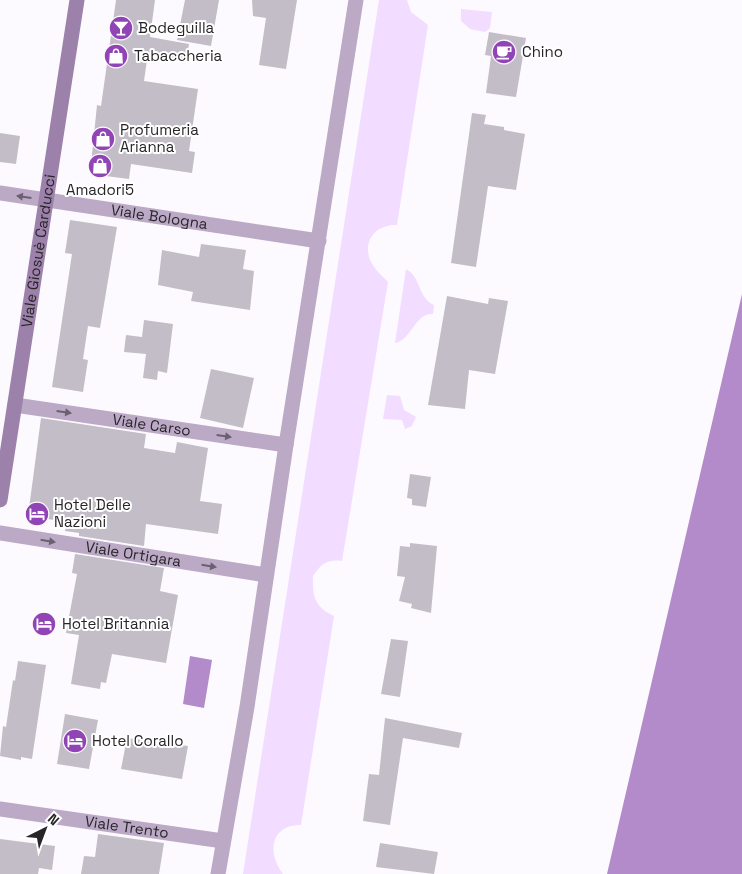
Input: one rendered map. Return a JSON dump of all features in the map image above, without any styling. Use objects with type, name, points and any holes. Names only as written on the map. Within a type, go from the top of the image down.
[{"type":"street","name":"Viale Giosuè Carducci","points":[[0,500],[48,200],[77,0]]},
{"type":"street","points":[[218,874],[247,707],[356,0]]},
{"type":"street","name":"Viale Bologna","points":[[0,194],[320,241]]},
{"type":"street","name":"Viale Carso","points":[[15,405],[286,445]]},
{"type":"street","name":"Viale Ortigara","points":[[0,533],[266,575]]},
{"type":"street","name":"Viale Trento","points":[[0,809],[223,841]]},
{"type":"shaded area","points":[[379,0],[407,0],[411,12],[428,25],[397,225],[390,225],[379,229],[374,233],[369,243],[370,261],[388,282],[342,561],[325,563],[313,576],[313,589],[316,600],[323,609],[334,616],[301,825],[291,826],[283,830],[277,835],[274,842],[275,857],[283,874],[243,874]]},
{"type":"shaded area","points":[[461,9],[492,12],[490,28],[485,32],[470,29],[461,21]]},
{"type":"shaded area","points":[[406,269],[415,277],[425,297],[434,305],[433,314],[422,317],[406,337],[395,343]]},
{"type":"shaded area","points":[[742,294],[742,874],[607,874]]},
{"type":"shaded area","points":[[387,395],[400,396],[404,410],[416,417],[412,426],[405,429],[402,420],[383,419]]},
{"type":"shaded area","points":[[190,656],[212,660],[204,708],[183,704]]},
{"type":"building","points":[[116,0],[155,0],[150,37],[189,44],[186,60],[148,53],[144,81],[198,89],[189,151],[195,152],[192,173],[131,164],[129,179],[90,174],[97,105],[101,106]]},
{"type":"building","points":[[185,0],[219,0],[211,46],[177,40]]},
{"type":"building","points":[[252,0],[297,0],[286,69],[259,65],[266,18],[253,16]]},
{"type":"building","points":[[489,32],[526,38],[516,97],[486,93],[491,56],[485,55]]},
{"type":"building","points":[[472,113],[486,115],[484,124],[504,127],[504,130],[525,134],[516,190],[488,186],[476,267],[451,263]]},
{"type":"building","points":[[0,133],[20,136],[16,164],[0,162]]},
{"type":"building","points":[[70,220],[117,227],[100,328],[88,326],[83,359],[88,360],[83,392],[52,387],[72,254],[65,253]]},
{"type":"building","points":[[201,244],[246,250],[243,269],[254,271],[250,310],[191,301],[193,292],[158,285],[162,250],[199,257]]},
{"type":"building","points":[[447,296],[488,304],[489,298],[508,301],[495,374],[469,370],[465,409],[428,405]]},
{"type":"building","points":[[144,320],[173,324],[167,373],[158,371],[157,380],[143,378],[146,354],[124,352],[126,335],[142,337]]},
{"type":"building","points":[[211,369],[254,378],[243,428],[200,418]]},
{"type":"building","points":[[41,418],[146,434],[144,448],[175,453],[177,442],[208,448],[200,501],[222,504],[218,534],[146,524],[144,546],[79,536],[79,533],[65,531],[67,522],[28,516]]},
{"type":"building","points":[[410,474],[431,477],[426,507],[412,505],[412,499],[407,498]]},
{"type":"building","points":[[410,543],[437,546],[431,613],[411,608],[412,604],[399,601],[405,577],[397,576],[400,546],[410,547]]},
{"type":"building","points":[[75,554],[164,568],[160,591],[178,595],[166,663],[112,654],[106,683],[101,682],[100,689],[71,684],[79,635],[66,633],[77,574],[72,573]]},
{"type":"building","points":[[391,639],[408,641],[400,697],[381,694]]},
{"type":"building","points":[[18,661],[46,665],[32,759],[21,757],[21,760],[0,756],[3,726],[6,727],[13,680],[15,681]]},
{"type":"building","name":"Hotel Corallo","points":[[65,714],[98,720],[89,769],[57,764]]},
{"type":"building","points":[[385,718],[462,733],[459,748],[403,738],[390,825],[363,821],[369,774],[379,775]]},
{"type":"building","points":[[127,738],[188,746],[182,779],[121,769]]},
{"type":"building","points":[[98,834],[164,843],[159,874],[81,874],[84,856],[95,857]]},
{"type":"building","points":[[0,839],[55,846],[52,870],[39,868],[38,874],[0,874]]},
{"type":"building","points":[[380,843],[438,852],[434,874],[376,867]]},
{"type":"place","name":"Bodeguilla","points":[[121,28]]},
{"type":"place","name":"Chino","points":[[504,52]]},
{"type":"place","name":"Tabaccheria","points":[[116,56]]},
{"type":"place","name":"Profumeria Arianna","points":[[103,139]]},
{"type":"place","name":"Amadori5","points":[[100,166]]},
{"type":"place","name":"Hotel Delle Nazioni","points":[[37,514]]},
{"type":"place","name":"Hotel Britannia","points":[[44,624]]},
{"type":"place","name":"Hotel Corallo","points":[[75,741]]}]
